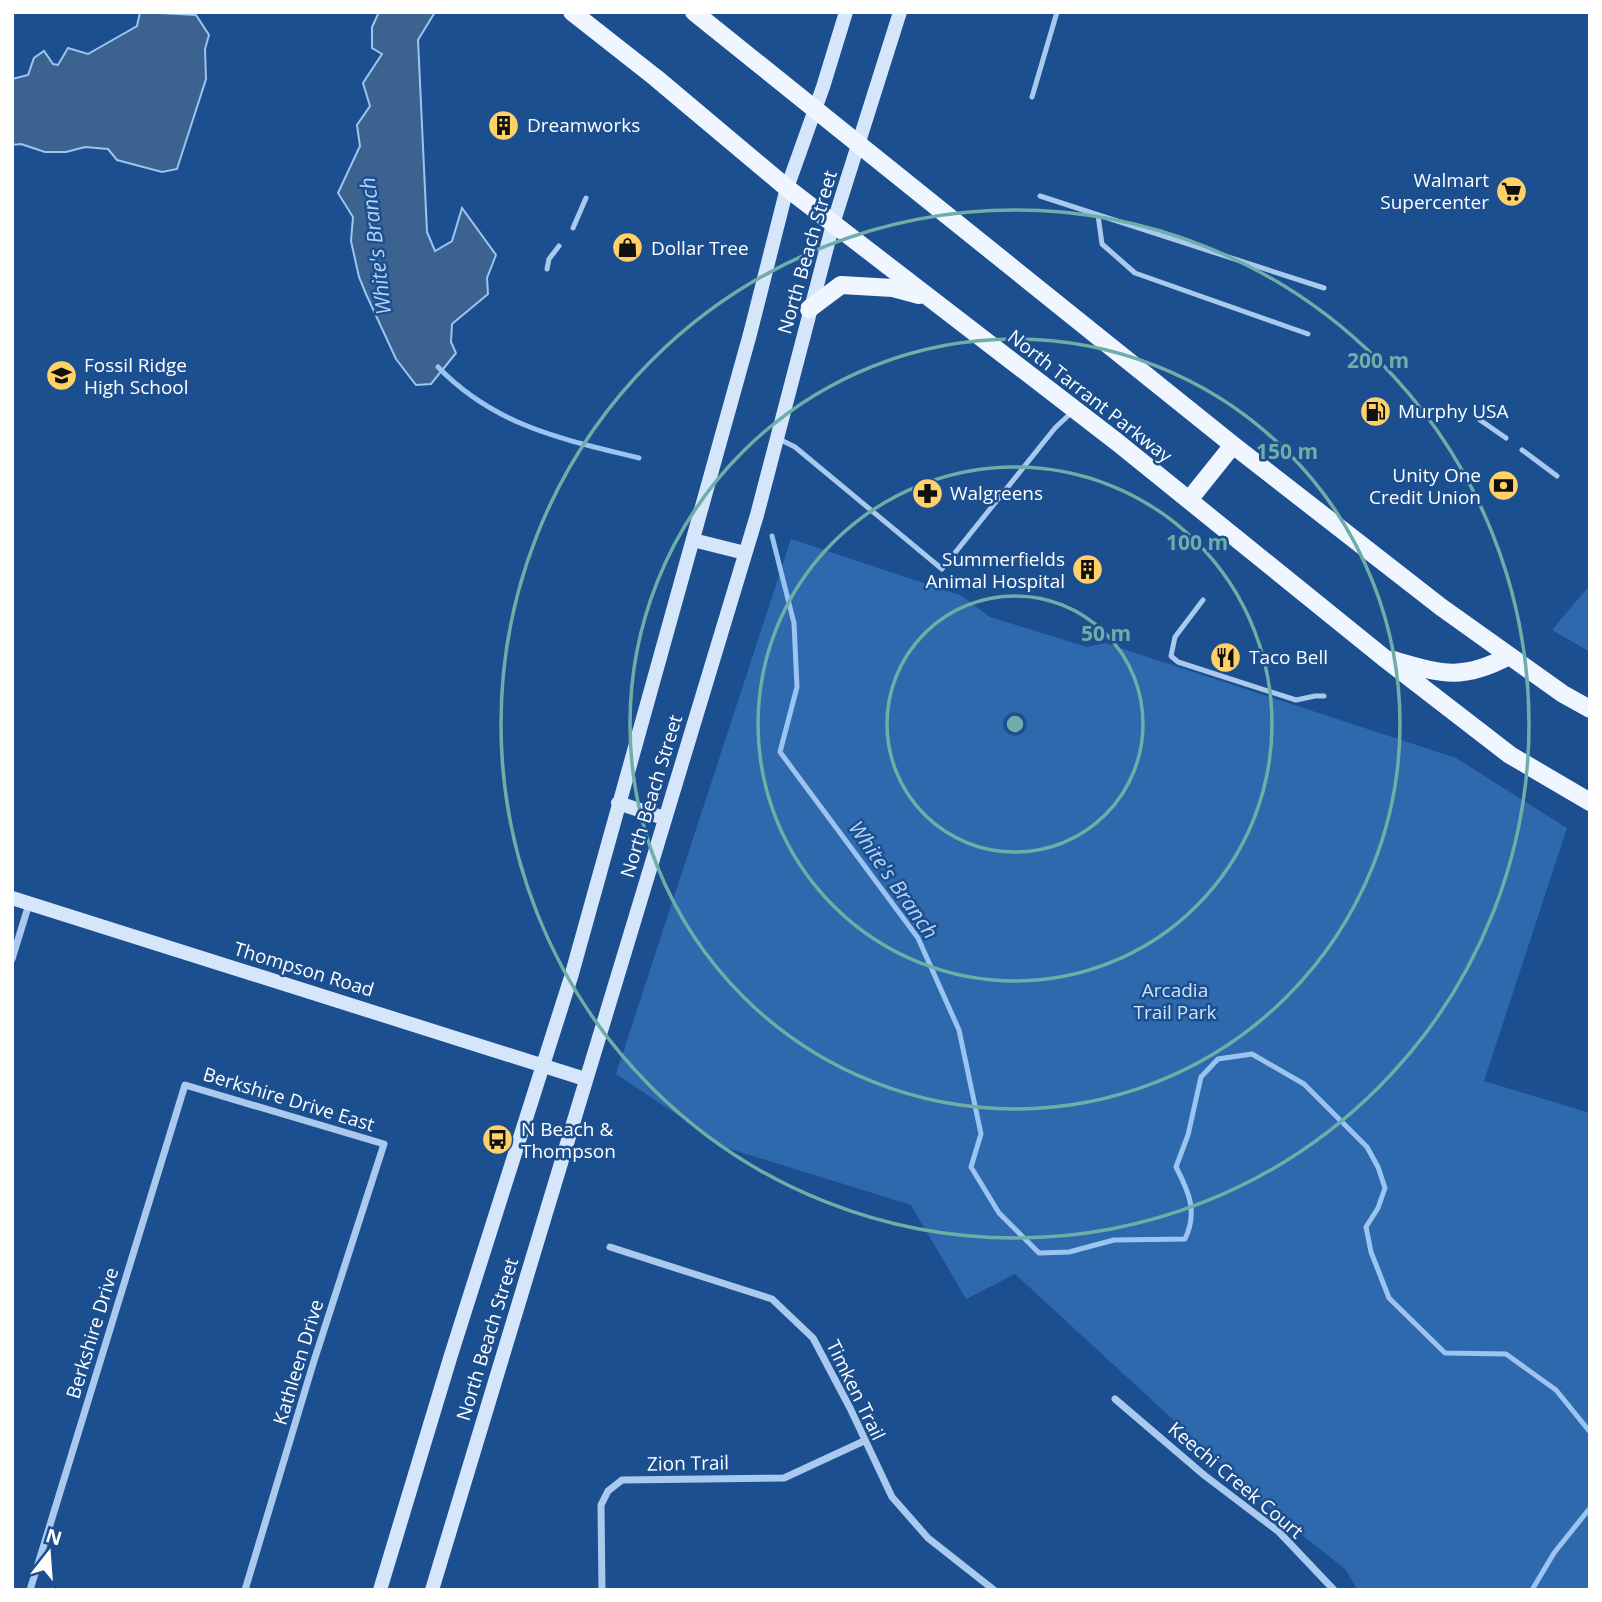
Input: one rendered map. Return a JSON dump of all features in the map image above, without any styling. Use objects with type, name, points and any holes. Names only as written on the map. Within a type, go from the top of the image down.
[{"type":"main road","name":"North Tarrant Parkway","points":[[572,12],[656,78],[787,188],[1074,409],[1383,657],[1510,755],[1590,802]]},
{"type":"main road","points":[[694,12],[1233,445],[1441,607],[1563,694],[1590,709]]},
{"type":"main road","name":"North Beach Street","points":[[380,1590],[451,1355],[571,977],[750,334],[787,188],[846,12]]},
{"type":"main road","name":"North Beach Street","points":[[432,1590],[584,1079],[745,553],[833,224],[900,12]]},
{"type":"main road","points":[[809,309],[841,285],[893,288],[928,298]]},
{"type":"main road","points":[[1189,500],[1233,445]]},
{"type":"main road","points":[[693,540],[745,553]]},
{"type":"main road","points":[[1383,657],[1427,669],[1472,672],[1509,656]]},
{"type":"main road","points":[[618,803],[664,818]]},
{"type":"main road","name":"Thompson Road","points":[[12,898],[584,1079]]},
{"type":"street","points":[[12,959],[29,904]]},
{"type":"street","name":"Berkshire Drive East","points":[[185,1085],[384,1144]]},
{"type":"street","name":"Berkshire Drive","points":[[30,1590],[185,1085]]},
{"type":"street","name":"Kathleen Drive","points":[[245,1590],[313,1364],[384,1144]]},
{"type":"street","name":"Timken Trail","points":[[610,1247],[772,1299],[813,1338],[839,1385],[892,1497],[928,1538],[994,1590]]},
{"type":"street","name":"Keechi Creek Court","points":[[1115,1399],[1205,1475],[1279,1532],[1334,1590]]},
{"type":"street","name":"Zion Trail","points":[[602,1590],[601,1505],[608,1490],[622,1480],[784,1478],[864,1441]]},
{"type":"lane","points":[[1032,97],[1057,12]]},
{"type":"lane","points":[[1040,196],[1324,288]]},
{"type":"lane","points":[[573,228],[586,198]]},
{"type":"lane","points":[[1098,215],[1102,244],[1135,274],[1308,334]]},
{"type":"lane","points":[[547,269],[549,258],[559,246]]},
{"type":"lane","points":[[777,437],[795,447],[942,569],[1055,428],[1074,409]]},
{"type":"lane","points":[[1480,420],[1506,438]]},
{"type":"lane","points":[[1522,450],[1557,476]]},
{"type":"lane","points":[[1203,600],[1175,637],[1171,656],[1178,662],[1296,700],[1324,696]]},
{"type":"green space","name":"Arcadia Trail Park","points":[[791,539],[960,595],[990,617],[1087,647],[1105,643],[1456,758],[1567,828],[1484,1081],[1590,1113],[1590,1590],[1358,1590],[1345,1569],[1277,1515],[1015,1274],[966,1299],[911,1205],[727,1148],[616,1074]]},
{"type":"green space","points":[[1590,585],[1590,652],[1552,630]]},
{"type":"water","points":[[140,12],[196,15],[209,35],[205,49],[206,79],[177,169],[162,172],[117,160],[108,149],[85,147],[66,152],[45,152],[21,144],[12,145],[12,79],[28,75],[34,58],[44,51],[53,64],[58,65],[68,48],[88,54],[137,26]]},
{"type":"water","points":[[379,12],[435,12],[418,40],[427,232],[435,251],[452,241],[462,208],[496,255],[487,278],[488,294],[452,324],[451,342],[456,353],[431,384],[416,385],[396,359],[359,277],[351,241],[353,217],[338,193],[360,146],[357,125],[370,106],[363,83],[382,54],[372,48],[372,27]]},
{"type":"waterway","name":"White's Branch","points":[[438,367],[460,387],[506,417],[531,428],[639,458]]},
{"type":"waterway","name":"White's Branch","points":[[772,536],[794,623],[797,687],[780,752],[918,938],[959,1030],[981,1134],[971,1167],[999,1213],[1039,1253],[1069,1252],[1114,1240],[1185,1239],[1191,1220],[1190,1202],[1176,1167],[1188,1135],[1201,1077],[1218,1059],[1252,1054],[1304,1084],[1367,1147],[1385,1188],[1378,1208],[1366,1227],[1371,1252],[1389,1298],[1445,1353],[1506,1354],[1556,1390],[1590,1432]]},
{"type":"waterway","name":"White's Branch","points":[[1532,1590],[1554,1553],[1590,1508]]},
{"type":"place","name":"Dreamworks","points":[[504,125]]},
{"type":"place","name":"Walmart Supercenter","points":[[1512,191]]},
{"type":"place","name":"Dollar Tree","points":[[628,248]]},
{"type":"place","name":"Fossil Ridge High School","points":[[61,376]]},
{"type":"place","name":"Murphy USA","points":[[1375,411]]},
{"type":"place","name":"Unity One Credit Union","points":[[1504,486]]},
{"type":"place","name":"Walgreens","points":[[927,493]]},
{"type":"place","name":"Summerfields Animal Hospital","points":[[1088,570]]},
{"type":"place","name":"Taco Bell","points":[[1226,657]]},
{"type":"place","name":"N Beach & Thompson","points":[[498,1140]]}]
